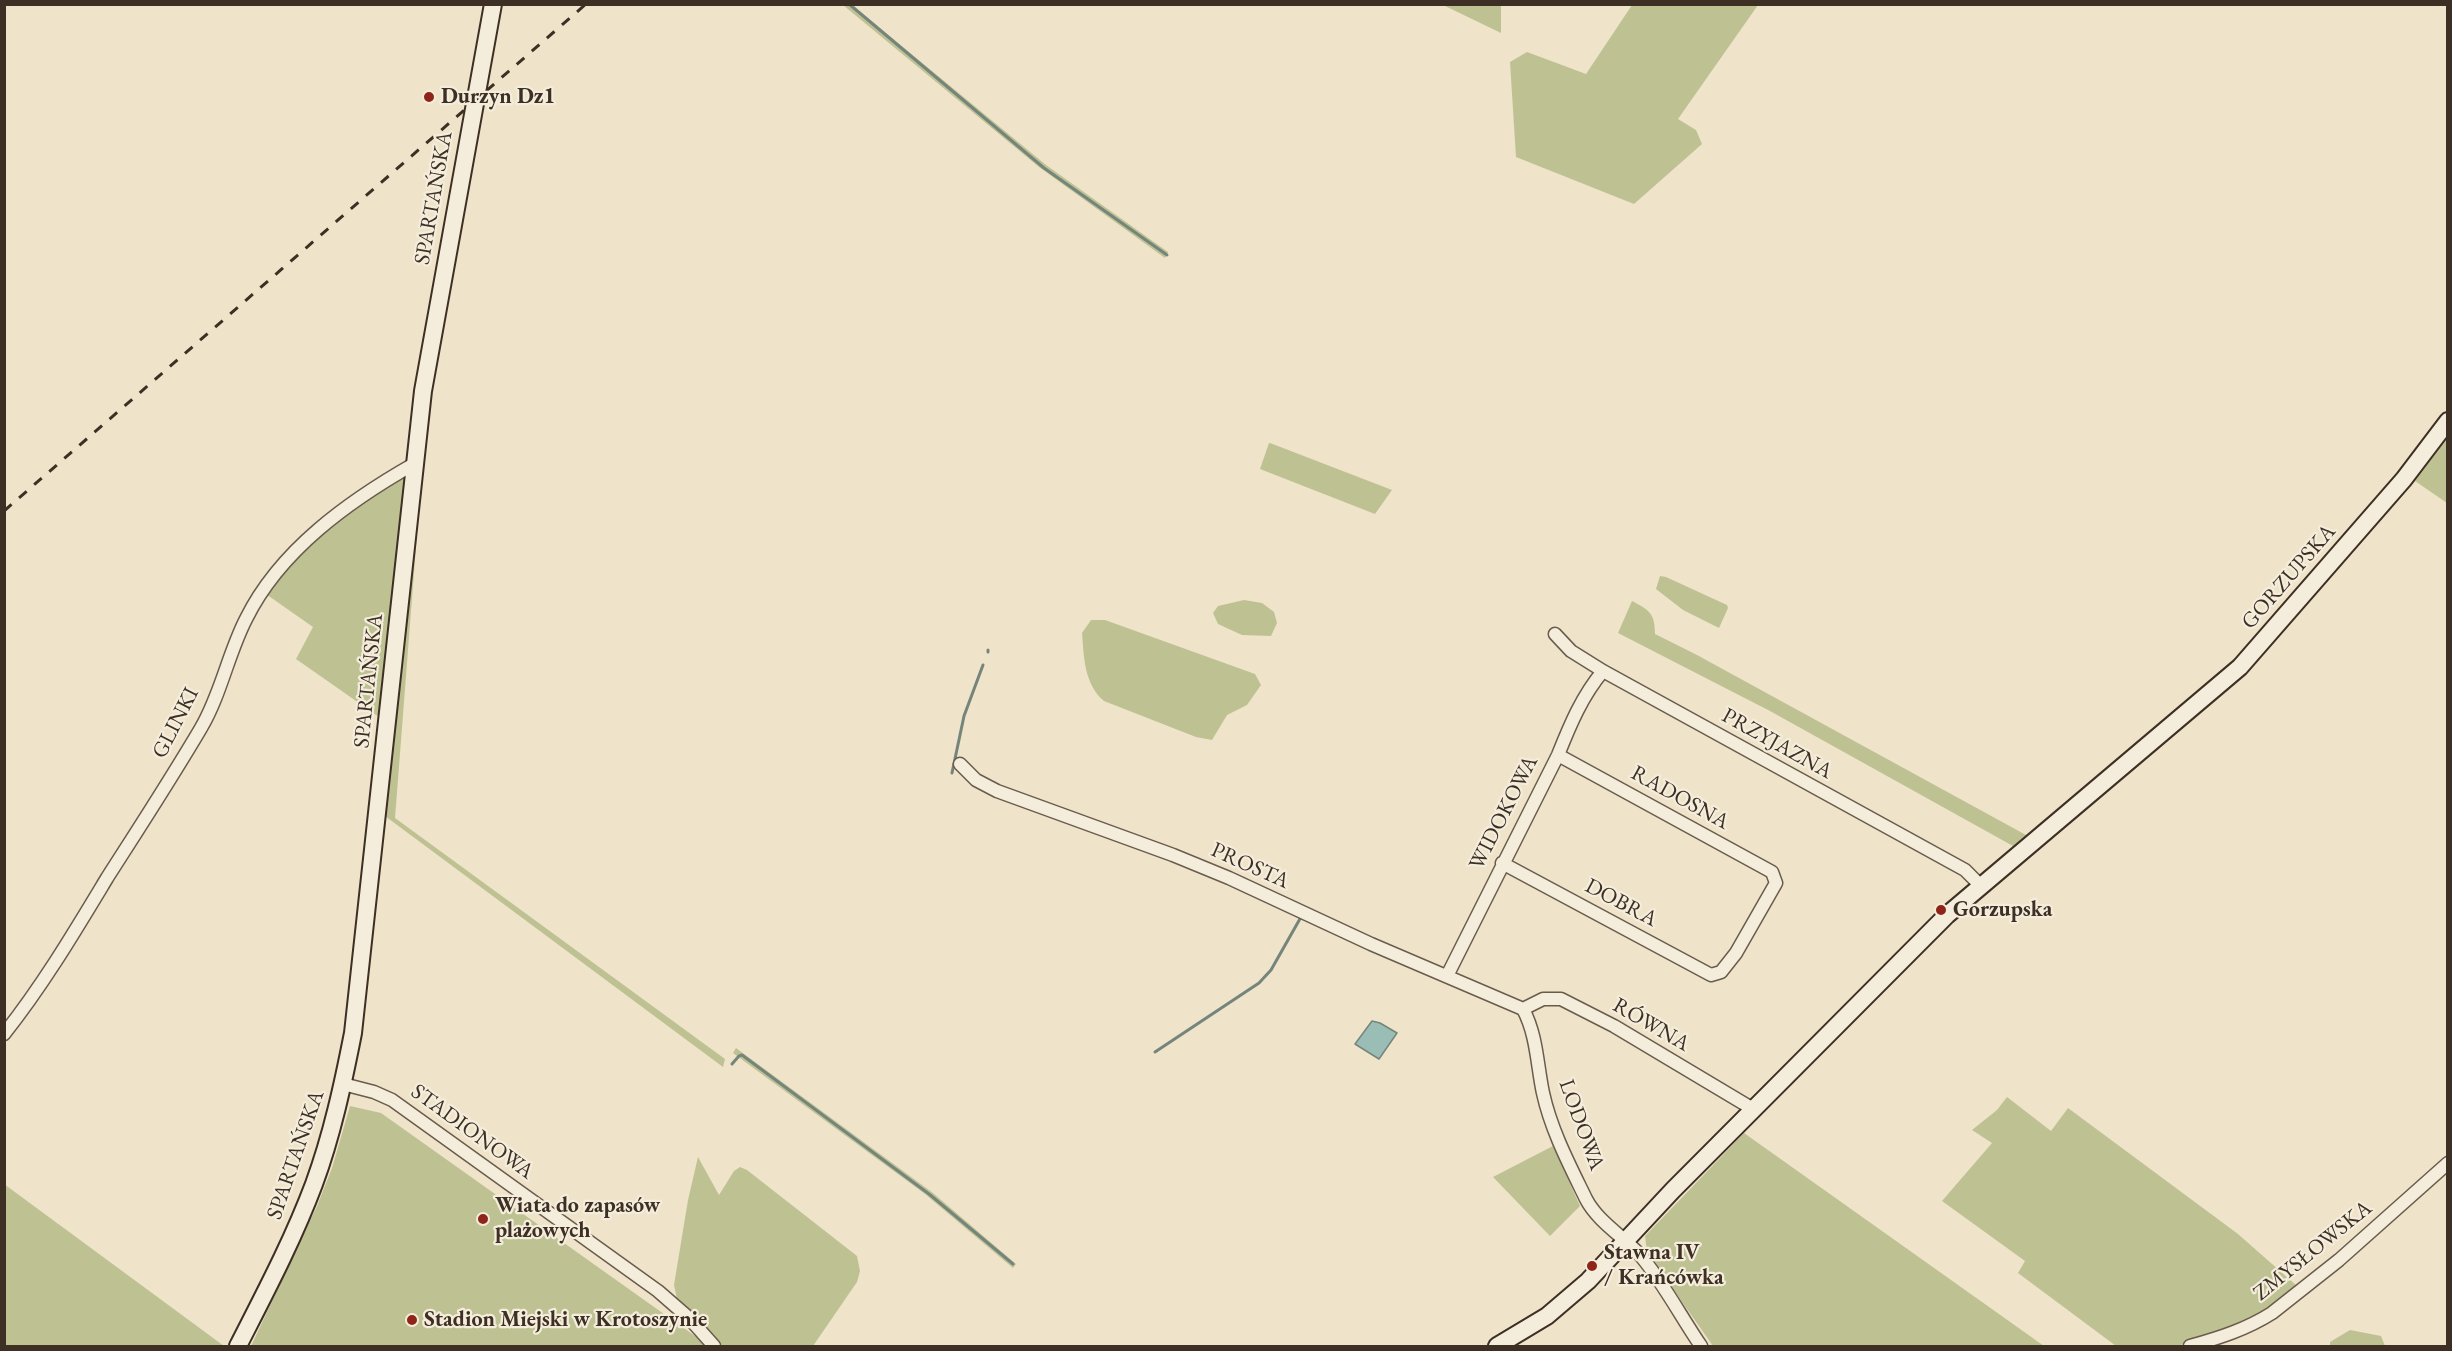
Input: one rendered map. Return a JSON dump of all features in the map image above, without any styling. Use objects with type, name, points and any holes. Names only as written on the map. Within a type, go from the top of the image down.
[{"type":"street","name":"SPARTAŃSKA","points":[[238,1347],[271,1281],[314,1183],[343,1084],[353,1033],[423,391],[493,4]]},
{"type":"street","name":"GORZUPSKA","points":[[1497,1347],[1557,1308],[1588,1281],[1753,1109],[1925,935],[2240,668],[2404,479],[2448,421]]},
{"type":"street","name":"GLINKI","points":[[4,1034],[63,949],[161,796],[202,727],[241,629],[263,588],[292,555],[338,514],[377,485],[414,464]]},
{"type":"street","name":"PRZYJAZNA","points":[[1555,634],[1571,651],[1603,671],[1965,870],[1981,886]]},
{"type":"street","name":"WIDOKOWA","points":[[1447,976],[1557,755],[1570,724],[1585,696],[1603,671]]},
{"type":"street","name":"RADOSNA","points":[[1557,755],[1772,872],[1776,884],[1736,953],[1721,972]]},
{"type":"street","name":"PROSTA","points":[[960,764],[976,780],[998,791],[1229,878],[1338,930],[1523,1009]]},
{"type":"street","name":"DOBRA","points":[[1502,863],[1711,975],[1721,972]]},
{"type":"street","name":"RÓWNA","points":[[1523,1009],[1543,999],[1561,999],[1614,1026],[1753,1109]]},
{"type":"street","name":"LODOWA","points":[[1523,1009],[1532,1028],[1546,1101],[1566,1156],[1593,1210],[1641,1257],[1701,1347]]},
{"type":"street","name":"STADIONOWA","points":[[343,1084],[374,1092],[392,1100],[658,1291],[689,1318],[714,1347]]},
{"type":"street","name":"ZMYSŁOWSKA","points":[[2190,1347],[2222,1337],[2272,1313],[2339,1260],[2448,1163]]},
{"type":"green space","points":[[843,5],[852,5],[1046,165],[1168,252],[1165,258],[1039,167]]},
{"type":"green space","points":[[1443,5],[1501,5],[1501,33]]},
{"type":"green space","points":[[1632,5],[1758,5],[1678,119],[1696,130],[1702,144],[1634,204],[1516,157],[1510,62],[1527,52],[1586,74]]},
{"type":"green space","points":[[2447,439],[2447,503],[2415,481]]},
{"type":"green space","points":[[1269,443],[1392,490],[1375,514],[1260,469]]},
{"type":"green space","points":[[402,473],[407,477],[379,717],[296,659],[313,627],[263,592],[320,533]]},
{"type":"green space","points":[[421,482],[395,818],[725,1059],[723,1067],[385,816]]},
{"type":"green space","points":[[1660,576],[1727,605],[1728,608],[1719,628],[1683,610],[1656,589]]},
{"type":"green space","points":[[1244,600],[1262,603],[1274,612],[1277,623],[1271,636],[1242,635],[1218,624],[1213,613],[1218,606]]},
{"type":"green space","points":[[1632,601],[1650,613],[1654,621],[1655,634],[2026,835],[2013,846],[1770,711],[1618,633]]},
{"type":"green space","points":[[1091,620],[1105,620],[1255,674],[1261,685],[1247,705],[1227,715],[1212,740],[1196,737],[1104,701],[1097,694],[1086,670],[1083,651],[1082,633]]},
{"type":"green space","points":[[736,1048],[933,1193],[1016,1264],[1013,1268],[925,1194],[733,1053]]},
{"type":"green space","points":[[2007,1097],[2051,1131],[2068,1108],[2238,1234],[2297,1286],[2256,1316],[2178,1346],[2116,1346],[2018,1273],[2025,1261],[1942,1201],[1992,1143],[1972,1130],[1997,1110]]},
{"type":"green space","points":[[350,1106],[381,1113],[702,1341],[697,1322],[677,1299],[674,1285],[688,1200],[698,1157],[719,1195],[734,1171],[740,1167],[747,1170],[857,1256],[860,1271],[857,1282],[813,1346],[251,1346],[317,1206],[332,1168]]},
{"type":"green space","points":[[1744,1133],[2044,1346],[1713,1346],[1647,1252],[1645,1236]]},
{"type":"green space","points":[[1553,1146],[1580,1206],[1550,1236],[1493,1177]]},
{"type":"green space","points":[[4,1184],[224,1346],[5,1346]]},
{"type":"green space","points":[[2350,1330],[2381,1336],[2385,1346],[2330,1346],[2330,1342]]},
{"type":"water","points":[[1372,1021],[1397,1033],[1379,1059],[1355,1044]]},
{"type":"waterway","points":[[849,4],[1044,168],[1167,255]]},
{"type":"waterway","points":[[952,773],[964,716],[983,665]]},
{"type":"waterway","points":[[1155,1052],[1259,983],[1271,970],[1301,917]]},
{"type":"waterway","points":[[732,1064],[742,1055],[929,1194],[1013,1264]]},
{"type":"railway","points":[[4,511],[586,4]]},
{"type":"place","name":"Durzyn Dz1","points":[[429,97]]},
{"type":"place","name":"Gorzupska","points":[[1941,910]]},
{"type":"place","name":"Wiata do zapasów plażowych","points":[[483,1219]]},
{"type":"place","name":"Stawna IV / Krańcówka","points":[[1592,1266]]},
{"type":"place","name":"Stadion Miejski w Krotoszynie","points":[[412,1320]]}]
